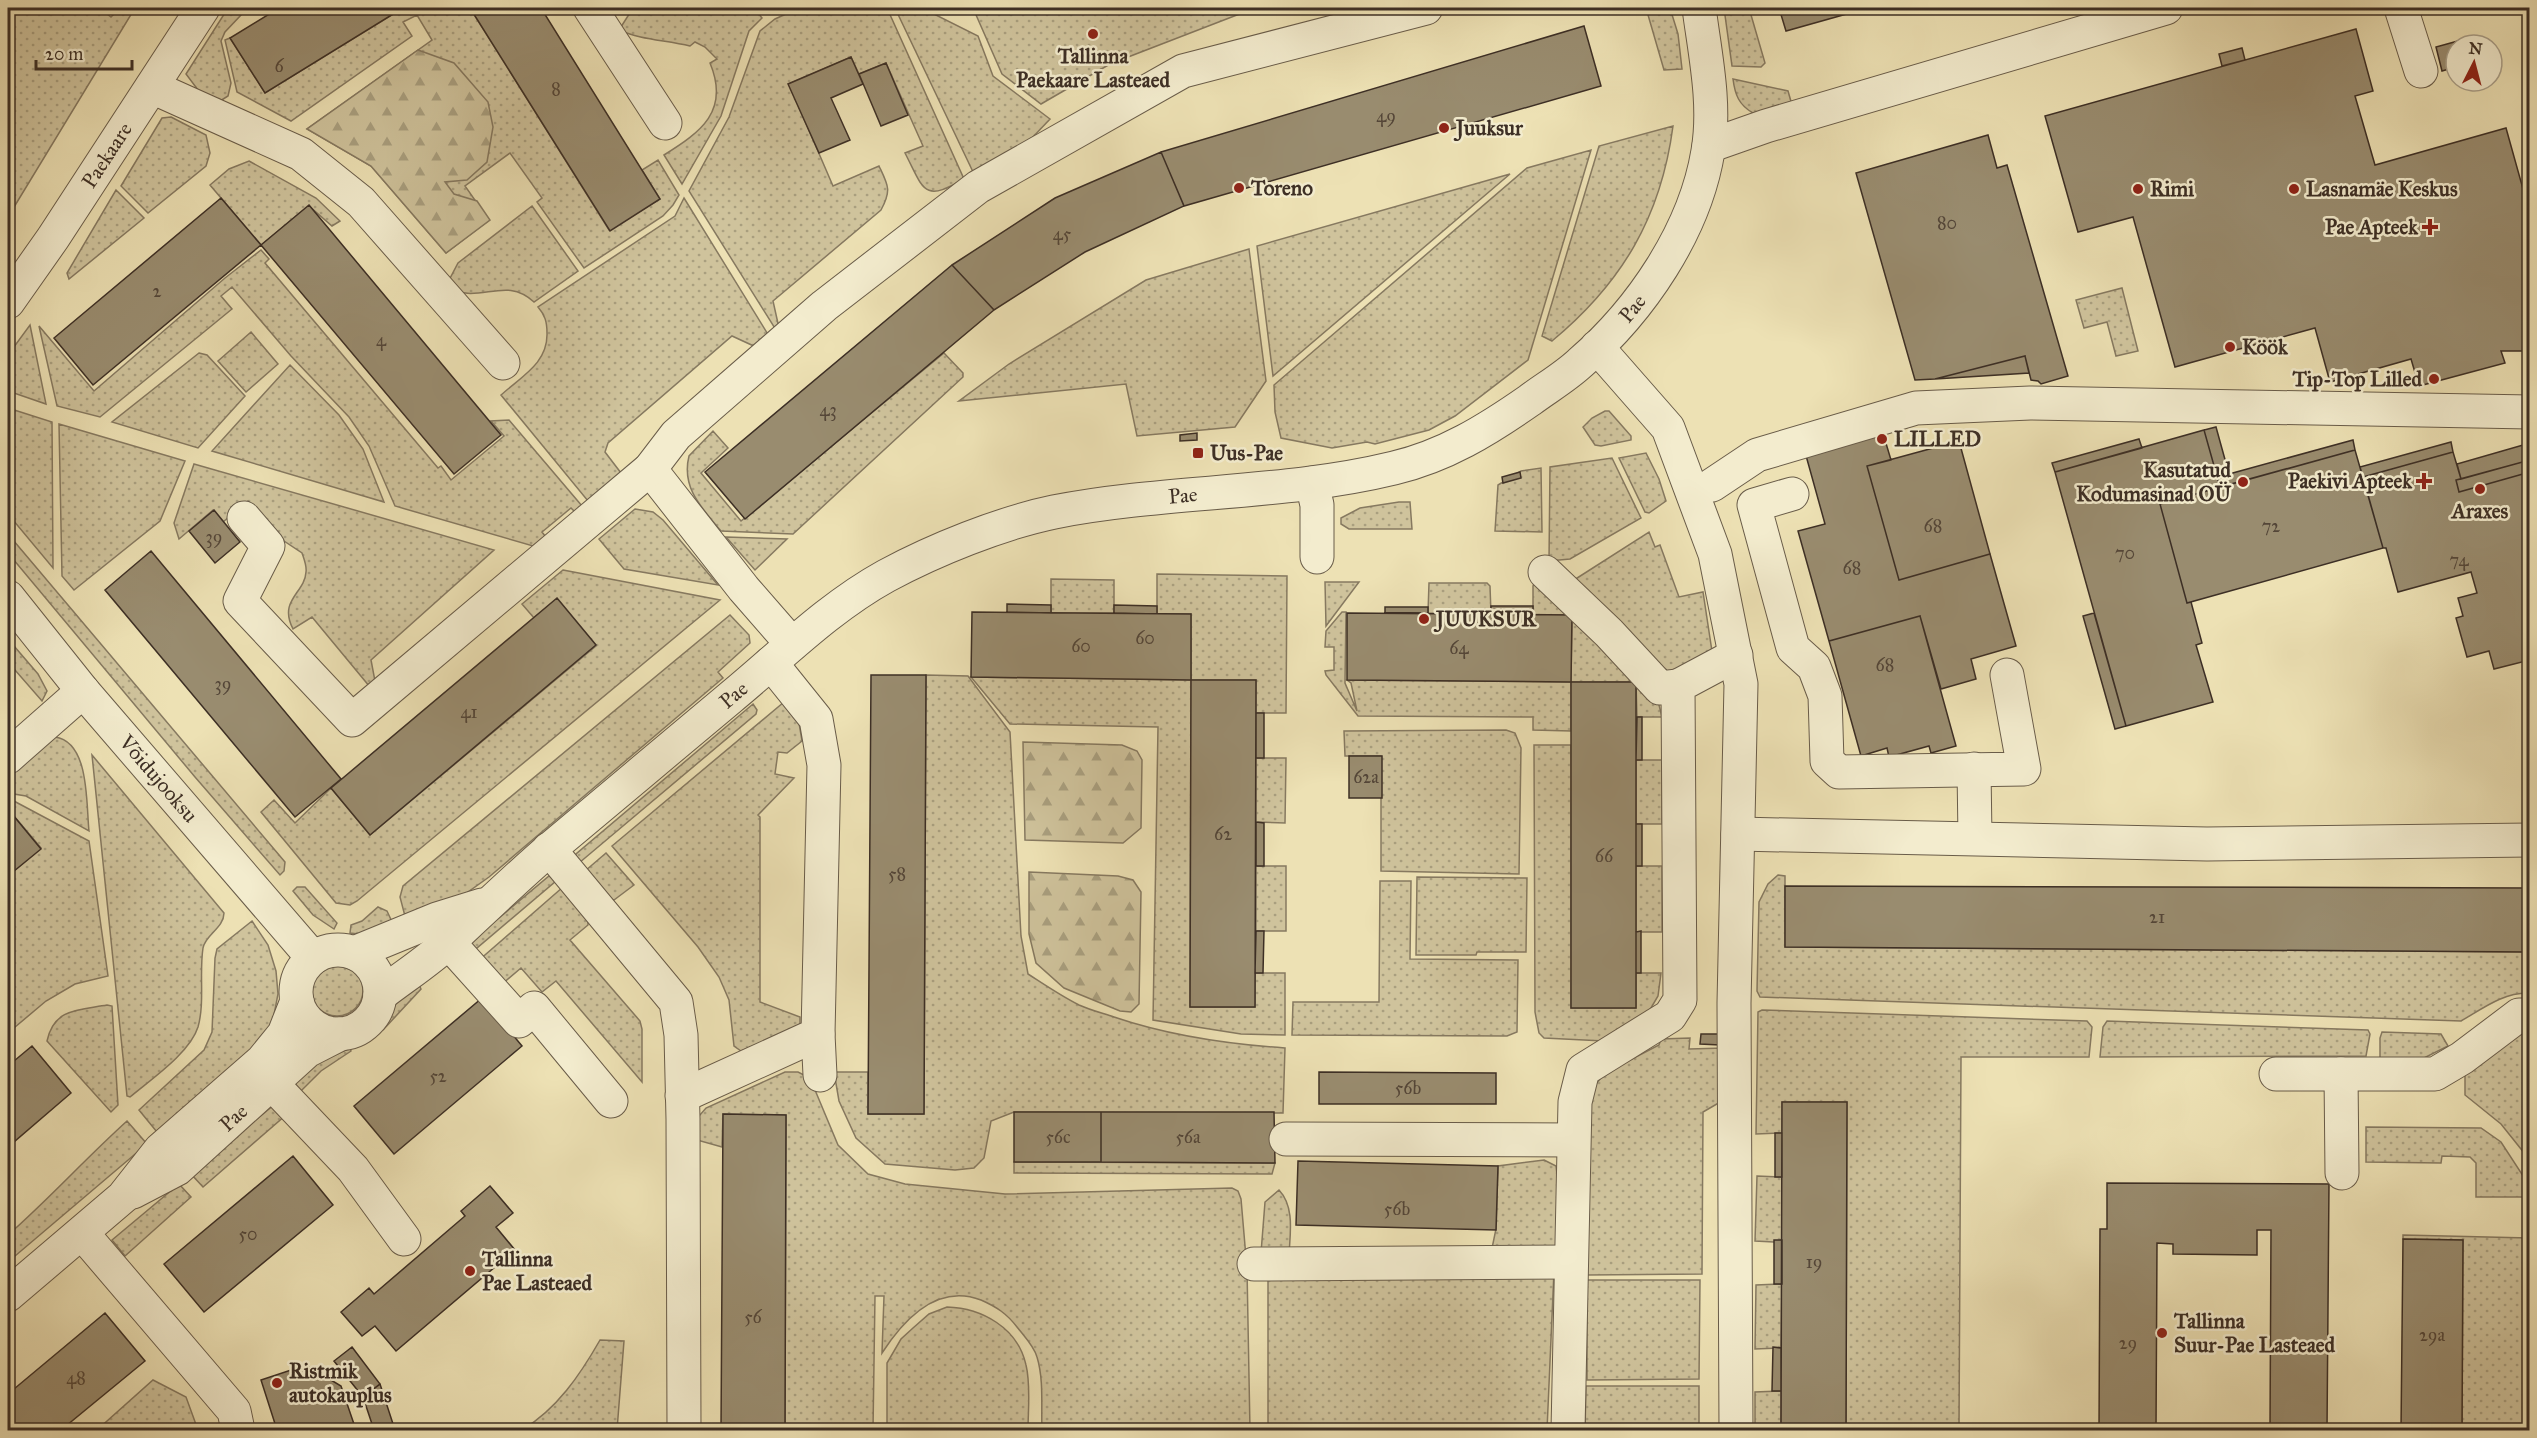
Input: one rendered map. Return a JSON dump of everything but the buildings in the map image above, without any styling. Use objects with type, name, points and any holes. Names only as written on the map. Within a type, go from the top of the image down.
[{"type":"street","name":"Paekaare","points":[[8,302],[53,238],[203,8]]},
{"type":"street","points":[[590,8],[664,123]]},
{"type":"street","points":[[244,518],[268,546],[240,601],[352,720],[650,469],[676,435],[824,306],[978,187],[1184,71],[1426,8]]},
{"type":"street","name":"Pae","points":[[380,995],[449,943],[487,904],[549,849],[781,653],[857,594],[887,575],[988,532],[1053,513],[1146,499],[1312,483],[1395,468],[1454,448],[1491,428],[1579,365],[1639,302],[1686,226],[1701,186],[1709,146],[1708,75],[1699,8]]},
{"type":"street","points":[[1709,146],[1766,126],[2166,8]]},
{"type":"street","points":[[2402,8],[2421,72]]},
{"type":"street","points":[[152,87],[301,154],[361,202],[503,363]]},
{"type":"street","points":[[1597,347],[1668,428],[1715,554],[1741,684],[1734,1004],[1736,1431]]},
{"type":"street","points":[[1712,485],[1757,455],[1916,408],[2030,403],[2529,412]]},
{"type":"street","points":[[650,469],[744,590],[781,653],[795,693],[816,719],[824,765],[818,1034],[820,1075]]},
{"type":"street","points":[[1312,483],[1317,505],[1317,557]]},
{"type":"street","points":[[1792,494],[1755,505],[1793,648],[1814,667],[1825,696],[1827,761],[1839,772],[2024,769],[2007,675]]},
{"type":"street","points":[[1545,572],[1609,633],[1660,688],[1678,686],[1737,655]]},
{"type":"street","name":"Võidujooksu","points":[[8,597],[83,691],[313,958]]},
{"type":"street","points":[[1568,1431],[1573,1140],[1575,1102],[1582,1070],[1670,1016],[1680,1000],[1678,686]]},
{"type":"street","points":[[8,757],[83,691]]},
{"type":"street","points":[[1974,769],[1975,838]]},
{"type":"street","points":[[1738,834],[2207,844],[2529,840]]},
{"type":"street","points":[[549,849],[676,1002],[681,1035],[684,1431]]},
{"type":"street","name":"Pae","points":[[354,953],[437,919],[487,904]]},
{"type":"street","points":[[449,943],[519,1020],[534,1008],[611,1101]]},
{"type":"street","points":[[333,950],[354,953],[362,957],[374,970],[380,986],[378,1005],[367,1022],[350,1032],[340,1034],[326,1032],[313,1025],[303,1014],[297,1001],[299,978],[313,958],[333,950]]},
{"type":"street","name":"Pae","points":[[8,1295],[123,1197],[177,1170],[264,1075],[297,1001]]},
{"type":"street","points":[[2276,1074],[2435,1074],[2462,1058],[2519,1015],[2529,1015]]},
{"type":"street","name":"Pae","points":[[264,1075],[340,1034]]},
{"type":"street","points":[[682,1096],[818,1034]]},
{"type":"street","points":[[2341,1074],[2342,1173]]},
{"type":"street","points":[[264,1075],[353,1169],[404,1239]]},
{"type":"street","points":[[1286,1139],[1573,1140]]},
{"type":"street","points":[[82,1233],[234,1411],[238,1431]]},
{"type":"street","points":[[1254,1264],[1571,1262]]},
{"type":"green space","points":[[8,8],[99,8],[111,17],[120,8],[135,8],[8,217]]},
{"type":"green space","points":[[228,8],[238,8],[241,15],[225,32],[221,41],[231,83],[228,96],[217,103],[198,90],[186,74]]},
{"type":"green space","points":[[403,8],[470,8],[609,230],[660,199],[642,170],[658,160],[679,195],[673,205],[663,216],[584,268],[537,202],[542,198],[510,153],[465,186],[489,220],[446,253],[371,166],[307,129],[432,40],[417,15],[403,22],[412,36],[291,121],[237,92],[225,40],[230,38],[265,93]]},
{"type":"green space","points":[[633,8],[724,8],[758,13],[762,18],[749,31],[721,116],[682,184],[664,155],[690,138],[708,118],[714,107],[716,94],[710,63],[717,59],[705,47],[695,42],[690,46],[645,38],[619,30]]},
{"type":"green space","points":[[799,8],[887,8],[964,179],[940,190],[932,191],[921,184],[905,153],[923,146],[886,63],[859,74],[851,57],[789,84],[833,186],[879,166],[888,192],[881,210],[773,301],[779,328],[776,330],[689,191],[729,117],[760,31],[775,19]]},
{"type":"green space","points":[[895,8],[922,8],[978,36],[993,76],[1050,119],[1032,138],[974,174]]},
{"type":"green space","name":"Tallinna Paekaare Lasteaed","points":[[973,8],[1255,8],[1110,64],[1041,104],[1002,74]]},
{"type":"green space","points":[[1646,8],[1670,8],[1678,34],[1682,69],[1664,70]]},
{"type":"green space","points":[[1724,8],[1749,8],[1765,63],[1761,67],[1732,66]]},
{"type":"green space","points":[[418,50],[454,63],[488,102],[493,127],[487,162],[467,180],[445,182],[454,194],[477,201],[490,220],[446,253],[371,166],[307,129]]},
{"type":"green space","points":[[1733,79],[1788,91],[1792,105],[1753,113],[1738,99]]},
{"type":"green space","points":[[171,117],[206,135],[210,153],[206,166],[148,213],[121,186],[162,118]]},
{"type":"green space","points":[[1673,126],[1659,190],[1634,246],[1599,296],[1577,319],[1552,341],[1542,336],[1599,146]]},
{"type":"green space","points":[[1591,150],[1528,360],[1455,416],[1429,430],[1375,444],[1367,442],[1332,448],[1281,438],[1275,412],[1274,385],[1527,168]]},
{"type":"green space","points":[[249,161],[316,198],[340,221],[332,226],[309,206],[261,245],[210,185],[229,169]]},
{"type":"green space","points":[[1510,174],[1273,376],[1257,246]]},
{"type":"green space","points":[[116,190],[144,218],[69,279],[67,273]]},
{"type":"green space","points":[[684,198],[769,336],[756,347],[732,336],[608,443],[605,452],[621,473],[588,501],[501,395],[532,368],[543,353],[547,325],[538,307],[675,216]]},
{"type":"green space","points":[[532,206],[578,271],[534,302],[523,294],[512,291],[469,293],[458,292],[446,286],[458,263]]},
{"type":"green space","points":[[1249,249],[1266,381],[1235,427],[1137,436],[1126,384],[959,401],[1009,364],[1146,280]]},
{"type":"green space","points":[[261,250],[269,259],[265,263],[438,468],[441,466],[451,480],[504,436],[491,421],[509,420],[582,506],[575,512],[571,508],[542,532],[545,536],[533,546],[395,506],[369,446],[349,417],[291,356],[232,287],[221,296],[232,309],[100,417],[57,406],[39,326],[94,391],[225,278]]},
{"type":"green space","points":[[2122,288],[2138,351],[2116,356],[2107,322],[2084,328],[2076,300]]},
{"type":"green space","points":[[30,325],[46,404],[8,391],[8,355]]},
{"type":"green space","points":[[251,332],[278,364],[246,392],[218,361]]},
{"type":"green space","points":[[199,353],[207,355],[245,396],[198,448],[112,422]]},
{"type":"green space","points":[[944,353],[963,373],[963,377],[793,534],[721,531],[695,497],[688,478],[689,456],[713,431],[728,448],[701,473],[741,521]]},
{"type":"green space","points":[[290,365],[339,415],[363,449],[384,502],[212,451]]},
{"type":"green space","points":[[8,408],[52,422],[53,568],[8,514]]},
{"type":"green space","points":[[1609,411],[1631,436],[1631,440],[1601,446],[1595,445],[1583,427],[1592,418]]},
{"type":"green space","points":[[59,424],[185,461],[160,521],[74,590],[62,576]]},
{"type":"green space","points":[[1646,453],[1659,479],[1666,501],[1649,513],[1645,512],[1619,458]]},
{"type":"green space","points":[[1612,458],[1641,518],[1570,559],[1549,561],[1550,467]]},
{"type":"green space","points":[[194,464],[494,550],[371,660],[375,681],[370,687],[312,617],[293,629],[289,619],[290,604],[305,579],[306,572],[302,553],[281,539],[248,501],[223,522],[213,510],[179,539],[174,523]]},
{"type":"green space","points":[[1541,468],[1542,532],[1495,531],[1498,485],[1521,471]]},
{"type":"green space","points":[[1410,502],[1412,529],[1349,529],[1341,524],[1341,518],[1360,508]]},
{"type":"green space","points":[[635,509],[653,512],[663,520],[718,585],[624,569],[599,539]]},
{"type":"green space","points":[[1649,532],[1655,547],[1660,545],[1679,597],[1703,592],[1713,658],[1661,676],[1574,580]]},
{"type":"green space","points":[[8,534],[285,862],[284,871],[280,875],[8,553]]},
{"type":"green space","points":[[726,537],[787,539],[755,570]]},
{"type":"green space","points":[[563,570],[720,600],[357,901],[350,905],[336,903],[261,812],[274,800],[295,823],[331,788],[370,835],[596,646],[534,618],[522,604]]},
{"type":"green space","points":[[1157,574],[1287,576],[1286,713],[1256,713],[1256,680],[1191,680],[1191,614],[1157,614]]},
{"type":"green space","points":[[1051,579],[1114,580],[1114,613],[1051,613]]},
{"type":"green space","points":[[1325,582],[1359,582],[1326,626]]},
{"type":"green space","points":[[1429,583],[1487,583],[1490,586],[1491,614],[1428,613]]},
{"type":"green space","points":[[1540,583],[1549,586],[1564,597],[1653,693],[1658,701],[1662,717],[1637,717],[1636,682],[1571,682],[1572,615],[1533,615],[1533,586]]},
{"type":"green space","points":[[1342,612],[1346,612],[1345,683],[1357,711],[1351,683],[1347,680],[1571,682],[1571,731],[1533,730],[1533,717],[1358,716],[1326,675],[1325,671],[1334,670],[1334,647],[1325,647],[1326,631]]},
{"type":"green space","points":[[730,615],[749,635],[750,643],[718,672],[723,678],[489,877],[465,894],[406,920],[400,897],[403,886]]},
{"type":"green space","points":[[8,639],[38,674],[47,691],[42,701],[8,662]]},
{"type":"green space","points":[[926,675],[968,676],[1010,732],[1021,936],[1028,974],[1079,1005],[1135,1024],[1198,1038],[1285,1048],[1283,1113],[1014,1112],[991,1121],[984,1158],[974,1168],[955,1170],[885,1164],[856,1138],[839,1101],[834,1072],[868,1072],[868,1114],[924,1114]]},
{"type":"green space","points":[[971,677],[1191,680],[1190,1007],[1255,1007],[1255,973],[1285,973],[1285,1035],[1241,1034],[1153,1020],[1158,727],[1010,724]]},
{"type":"green space","points":[[784,702],[799,723],[802,741],[787,753],[778,752],[775,774],[794,778],[758,815],[760,817],[760,1002],[800,1017],[800,1036],[761,1043],[741,1051],[734,1046],[729,1000],[719,977],[698,947],[612,846]]},
{"type":"green space","points":[[753,704],[757,710],[756,714],[579,863],[575,858],[576,854]]},
{"type":"green space","points":[[1506,730],[1515,733],[1521,748],[1519,874],[1381,871],[1381,756],[1345,756],[1344,731]]},
{"type":"green space","points":[[55,737],[66,741],[75,750],[80,762],[86,791],[89,831],[26,796],[8,793],[8,776]]},
{"type":"green space","points":[[1023,742],[1122,745],[1137,751],[1142,760],[1141,828],[1123,843],[1025,840]]},
{"type":"green space","points":[[1534,745],[1571,745],[1571,1008],[1636,1008],[1636,973],[1661,973],[1658,996],[1644,1020],[1604,1041],[1544,1038],[1539,1033],[1535,1012]]},
{"type":"green space","points":[[92,755],[224,913],[221,923],[204,943],[201,1008],[194,1037],[178,1056],[130,1097],[127,1096]]},
{"type":"green space","points":[[1256,758],[1286,758],[1285,823],[1256,822]]},
{"type":"green space","points":[[1636,760],[1662,760],[1662,824],[1636,824]]},
{"type":"green space","points":[[12,800],[89,841],[108,976],[75,984],[46,1001],[8,1033],[8,876],[41,848],[8,809],[8,802]]},
{"type":"green space","points":[[606,853],[634,885],[614,900],[610,899],[585,871]]},
{"type":"green space","points":[[1256,866],[1286,866],[1286,931],[1256,931]]},
{"type":"green space","points":[[1636,866],[1662,866],[1662,932],[1636,932]]},
{"type":"green space","points":[[1029,872],[1118,876],[1133,880],[1141,892],[1139,1004],[1131,1012],[1120,1011],[1064,988],[1036,963],[1029,934]]},
{"type":"green space","points":[[1778,875],[1785,876],[1785,947],[2529,952],[2529,993],[2502,998],[2461,1021],[1760,997],[1757,991],[1759,902],[1768,884]]},
{"type":"green space","points":[[549,876],[556,881],[471,953],[469,943]]},
{"type":"green space","points":[[1417,877],[1527,878],[1526,952],[1416,955]]},
{"type":"green space","points":[[1380,881],[1411,881],[1410,959],[1518,960],[1517,1032],[1507,1036],[1292,1035],[1293,1002],[1379,1002]]},
{"type":"green space","points":[[297,887],[305,887],[337,923],[334,929],[313,915],[293,891]]},
{"type":"green space","points":[[563,887],[588,916],[588,925],[570,940],[640,1021],[642,1082],[556,981],[542,992],[521,968],[501,985],[478,961]]},
{"type":"green space","points":[[378,907],[387,911],[393,924],[358,934],[350,933],[351,925],[362,921]]},
{"type":"green space","points":[[252,921],[268,945],[276,971],[278,994],[273,1020],[260,1044],[161,1137],[139,1110],[204,1050],[212,1032],[217,949]]},
{"type":"green space","points":[[337,964],[347,966],[355,972],[361,980],[363,990],[361,1000],[355,1008],[347,1014],[337,1016],[327,1014],[319,1008],[313,1000],[311,990],[313,980],[319,972],[327,966]]},
{"type":"green space","points":[[415,975],[421,989],[383,1030],[399,996]]},
{"type":"green space","points":[[112,1006],[118,1105],[111,1112],[47,1041],[50,1030],[62,1016],[69,1012]]},
{"type":"green space","points":[[1762,1010],[2087,1021],[2092,1027],[2089,1057],[1961,1057],[1959,1430],[1846,1430],[1847,1102],[1782,1102],[1782,1133],[1756,1134],[1758,1012]]},
{"type":"green space","points":[[2107,1021],[2368,1030],[2370,1034],[2366,1056],[2100,1057],[2103,1027]]},
{"type":"green space","points":[[2382,1032],[2441,1034],[2448,1046],[2422,1059],[2380,1059]]},
{"type":"green space","points":[[2519,1033],[2529,1033],[2529,1159],[2501,1124],[2465,1095],[2465,1068]]},
{"type":"green space","points":[[1690,1038],[1689,1049],[1724,1048],[1722,1101],[1703,1112],[1702,1274],[1587,1275],[1590,1091],[1605,1073],[1659,1045],[1661,1039]]},
{"type":"green space","points":[[350,1048],[351,1051],[321,1071],[301,1091],[296,1085],[295,1080],[305,1069]]},
{"type":"green space","points":[[785,1072],[798,1072],[810,1078],[838,1145],[868,1174],[905,1184],[1005,1194],[1232,1188],[1238,1191],[1241,1199],[1247,1269],[1250,1430],[1042,1430],[1041,1384],[1037,1357],[1034,1349],[1013,1322],[997,1308],[981,1300],[965,1296],[950,1296],[936,1300],[911,1317],[882,1353],[884,1296],[875,1296],[873,1430],[785,1430],[786,1115],[723,1114],[722,1147],[697,1140],[699,1116],[706,1108]]},
{"type":"green space","points":[[275,1104],[286,1115],[203,1187],[191,1174]]},
{"type":"green space","points":[[127,1121],[147,1144],[8,1262],[8,1235]]},
{"type":"green space","points":[[2366,1127],[2481,1128],[2501,1142],[2529,1185],[2529,1197],[2476,1197],[2476,1163],[2470,1157],[2442,1156],[2441,1163],[2366,1162]]},
{"type":"green space","points":[[1544,1160],[1556,1166],[1557,1250],[1491,1253],[1496,1229],[1498,1166]]},
{"type":"green space","points":[[1014,1162],[1275,1163],[1272,1174],[1014,1173]]},
{"type":"green space","points":[[1757,1176],[1782,1177],[1782,1240],[1755,1241]]},
{"type":"green space","points":[[179,1184],[191,1197],[125,1256],[112,1240]]},
{"type":"green space","points":[[1279,1190],[1289,1212],[1289,1255],[1261,1253],[1265,1202]]},
{"type":"green space","points":[[2403,1235],[2529,1238],[2529,1430],[2462,1430],[2463,1240],[2403,1239]]},
{"type":"green space","points":[[1268,1271],[1554,1271],[1547,1430],[1268,1430]]},
{"type":"green space","points":[[1587,1280],[1700,1280],[1699,1379],[1587,1380]]},
{"type":"green space","points":[[1782,1284],[1781,1348],[1755,1349],[1756,1285]]},
{"type":"green space","points":[[947,1307],[973,1311],[985,1316],[997,1322],[1015,1340],[1022,1352],[1028,1373],[1028,1430],[887,1430],[887,1363],[901,1339],[929,1314]]},
{"type":"green space","points":[[600,1340],[624,1341],[617,1430],[522,1430],[535,1422],[557,1402]]},
{"type":"green space","points":[[153,1380],[186,1397],[198,1430],[97,1430]]},
{"type":"green space","points":[[1586,1386],[1699,1386],[1699,1430],[1585,1430]]},
{"type":"green space","points":[[1781,1391],[1781,1430],[1755,1430],[1755,1392]]},
{"type":"place","name":"Tallinna Paekaare Lasteaed","points":[[1093,34]]},
{"type":"place","name":"Juuksur","points":[[1444,128]]},
{"type":"place","name":"Toreno","points":[[1239,188]]},
{"type":"place","name":"Rimi","points":[[2138,189]]},
{"type":"place","name":"Lasnamäe Keskus","points":[[2294,189]]},
{"type":"place","name":"Pae Apteek","points":[[2430,227]]},
{"type":"place","name":"Köök","points":[[2230,347]]},
{"type":"place","name":"Tip-Top Lilled","points":[[2434,379]]},
{"type":"place","name":"LILLED","points":[[1882,439]]},
{"type":"place","name":"Uus-Pae","points":[[1198,453]]},
{"type":"place","name":"Paekivi Apteek","points":[[2424,481]]},
{"type":"place","name":"Kasutatud Kodumasinad OÜ","points":[[2243,482]]},
{"type":"place","name":"Araxes","points":[[2480,489]]},
{"type":"place","name":"JUUKSUR","points":[[1424,619]]},
{"type":"place","name":"Tallinna Pae Lasteaed","points":[[470,1271]]},
{"type":"place","name":"Tallinna Suur-Pae Lasteaed","points":[[2162,1333]]},
{"type":"place","name":"Ristmik autokauplus","points":[[277,1383]]}]
